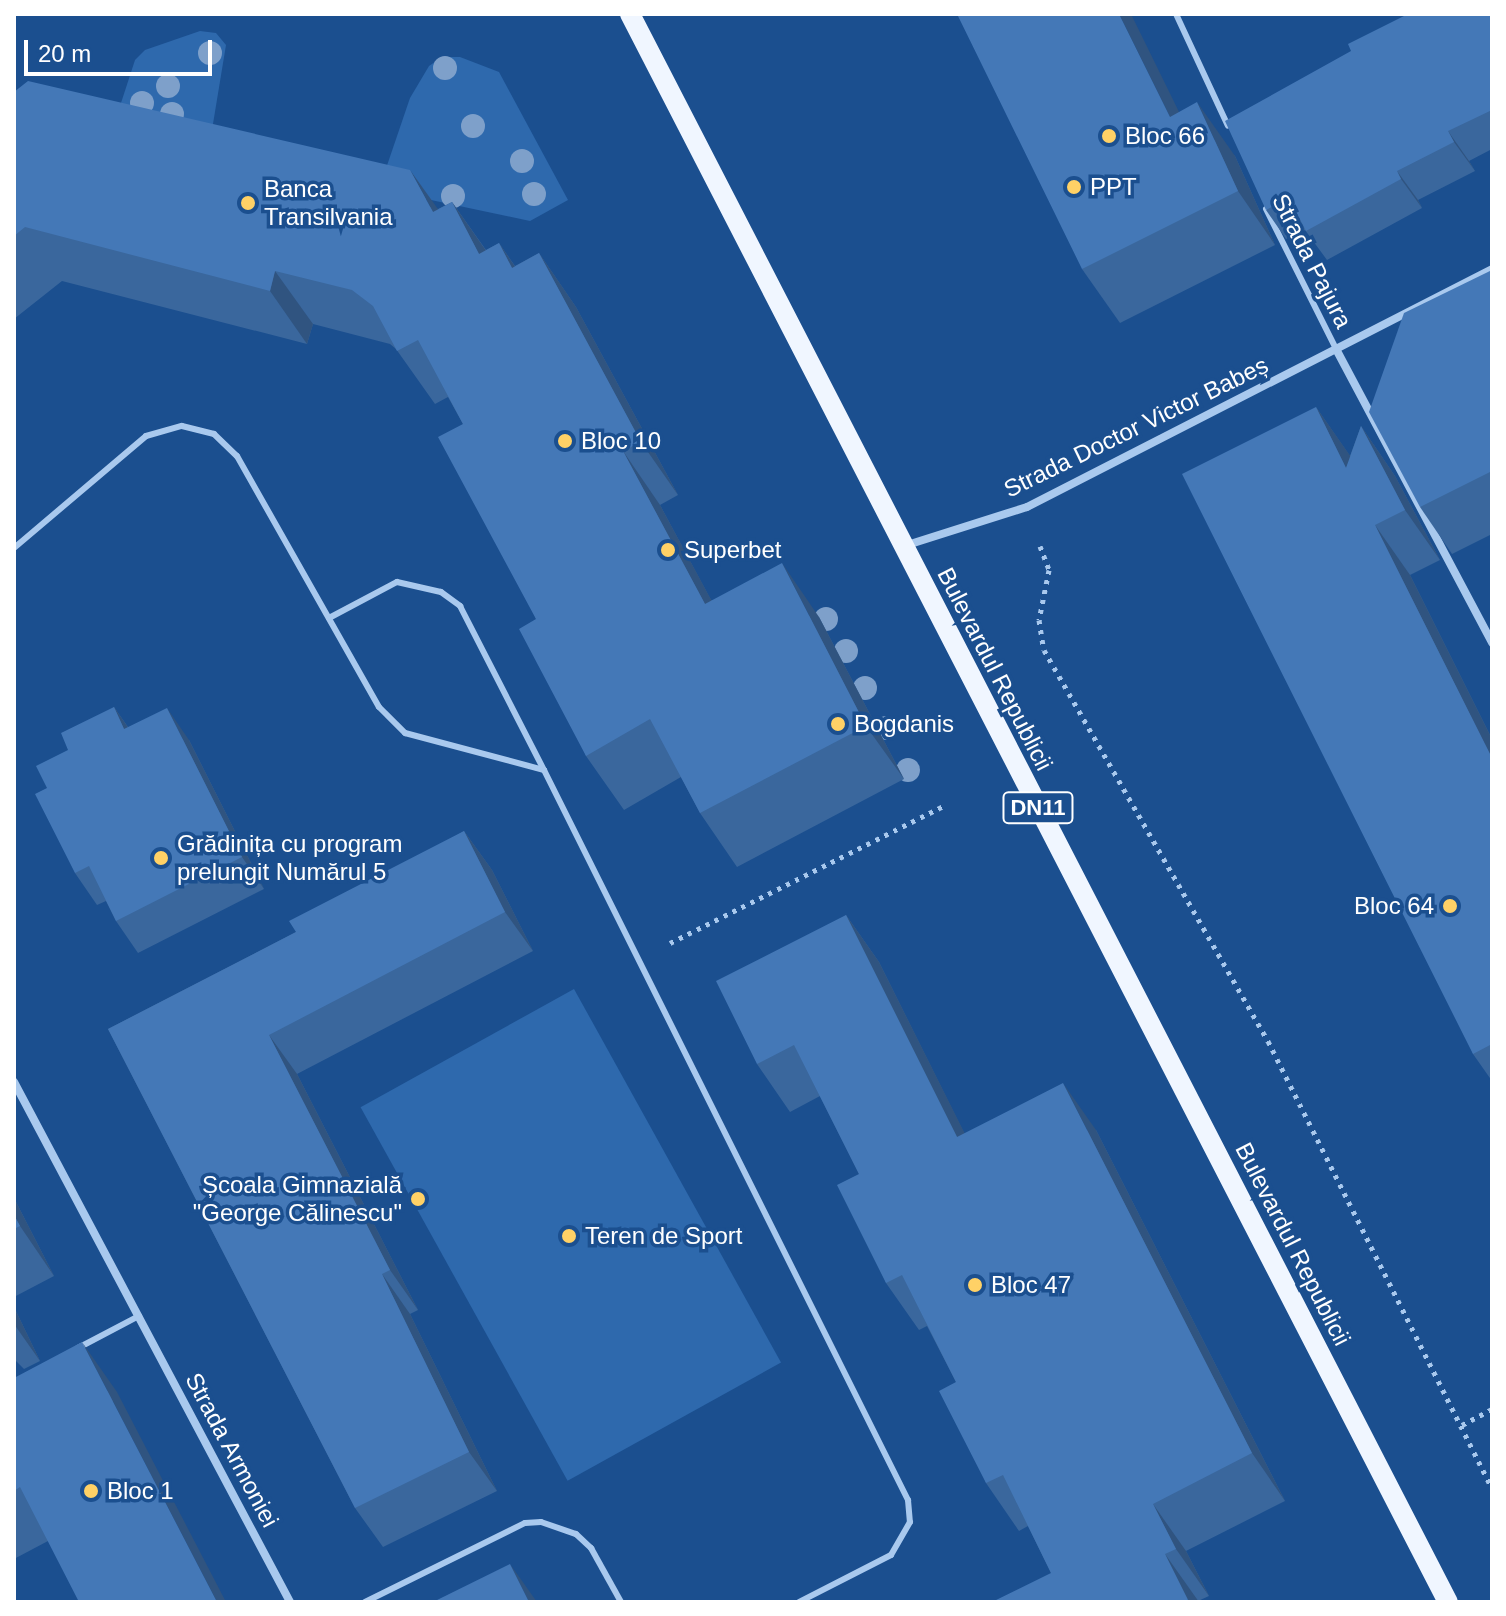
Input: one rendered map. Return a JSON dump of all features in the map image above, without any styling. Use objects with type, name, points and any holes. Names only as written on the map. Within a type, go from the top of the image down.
[{"type":"main road","name":"Bulevardul Republicii","points":[[630,14],[1448,1602]]},
{"type":"street","name":"Strada Doctor Victor Babeș","points":[[904,547],[1027,507],[1492,269]]},
{"type":"street","points":[[1336,349],[1492,643]]},
{"type":"street","name":"Strada Armoniei","points":[[14,1082],[290,1602]]},
{"type":"lane","points":[[1176,14],[1233,137]]},
{"type":"lane","name":"Strada Pajura","points":[[1259,195],[1336,349]]},
{"type":"lane","points":[[14,548],[146,436],[182,426],[214,434],[237,456],[379,707],[405,733],[544,770]]},
{"type":"lane","points":[[329,618],[397,582],[416,584],[460,606],[641,958],[908,1500],[910,1522],[891,1555],[799,1602]]},
{"type":"lane","points":[[70,1352],[139,1316]]},
{"type":"lane","points":[[365,1602],[525,1523],[541,1522],[576,1534],[591,1548],[621,1602]]},
{"type":"path","points":[[1040,546],[1049,570],[1039,620],[1044,650],[1268,1041],[1492,1488]]},
{"type":"path","points":[[641,958],[945,805]]},
{"type":"path","points":[[1462,1425],[1492,1409]]},
{"type":"shaded area","points":[[200,31],[216,33],[226,45],[210,142],[121,103],[135,60],[145,50]]},
{"type":"shaded area","points":[[442,57],[460,57],[499,72],[568,200],[530,221],[379,189],[410,98],[429,66]]},
{"type":"shaded area","name":"Teren de Sport","points":[[574,989],[781,1362],[568,1481],[361,1107]]},
{"type":"building","name":"Bloc 66","points":[[957,14],[1119,14],[1170,117],[1197,102],[1238,191],[1082,269]]},
{"type":"building","points":[[1408,14],[1492,14],[1492,110],[1448,131],[1454,142],[1397,171],[1401,179],[1306,231],[1289,198],[1266,210],[1225,121],[1351,51],[1348,44]]},
{"type":"building","name":"Bloc 10","points":[[28,81],[410,170],[433,212],[452,202],[479,254],[499,243],[512,268],[539,253],[641,442],[623,451],[705,604],[782,563],[866,726],[700,813],[650,719],[586,756],[519,629],[536,619],[438,437],[463,424],[418,340],[397,351],[373,306],[352,290],[275,271],[270,291],[25,227],[14,236],[14,92]]},
{"type":"building","points":[[1492,270],[1492,471],[1420,507],[1369,412],[1404,313]]},
{"type":"building","name":"Bloc 64","points":[[1316,407],[1346,468],[1361,426],[1405,510],[1375,525],[1492,758],[1492,1044],[1473,1054],[1182,474]]},
{"type":"building","name":"Grădinița cu program prelungit Numărul 5","points":[[114,707],[124,729],[167,708],[242,857],[116,921],[89,866],[75,873],[35,794],[47,788],[36,766],[68,750],[61,733]]},
{"type":"building","points":[[464,831],[505,912],[269,1035],[390,1270],[382,1274],[469,1452],[355,1508],[108,1029],[296,932],[289,921]]},
{"type":"building","points":[[846,915],[957,1137],[1063,1083],[1252,1453],[1153,1504],[1176,1549],[1165,1554],[1189,1602],[992,1602],[1051,1573],[1003,1475],[986,1483],[939,1391],[956,1382],[902,1275],[886,1283],[837,1185],[859,1174],[794,1045],[757,1064],[716,981]]},
{"type":"building","points":[[14,1215],[20,1226],[14,1229]]},
{"type":"building","name":"Bloc 1","points":[[82,1342],[217,1602],[79,1602],[20,1487],[14,1491],[14,1378]]},
{"type":"building","points":[[510,1564],[529,1602],[433,1602]]},
{"type":"place","name":"Bloc 66","points":[[1109,136]]},
{"type":"place","name":"PPT","points":[[1074,187]]},
{"type":"place","name":"Banca Transilvania","points":[[248,203]]},
{"type":"place","name":"Bloc 10","points":[[565,441]]},
{"type":"place","name":"Superbet","points":[[668,550]]},
{"type":"place","name":"Bogdanis","points":[[838,724]]},
{"type":"place","name":"Grădinița cu program prelungit Numărul 5","points":[[161,858]]},
{"type":"place","name":"Bloc 64","points":[[1450,906]]},
{"type":"place","name":"Școala Gimnazială \"George Călinescu\"","points":[[418,1199]]},
{"type":"place","name":"Teren de Sport","points":[[569,1236]]},
{"type":"place","name":"Bloc 47","points":[[975,1285]]},
{"type":"place","name":"Bloc 1","points":[[91,1491]]}]
